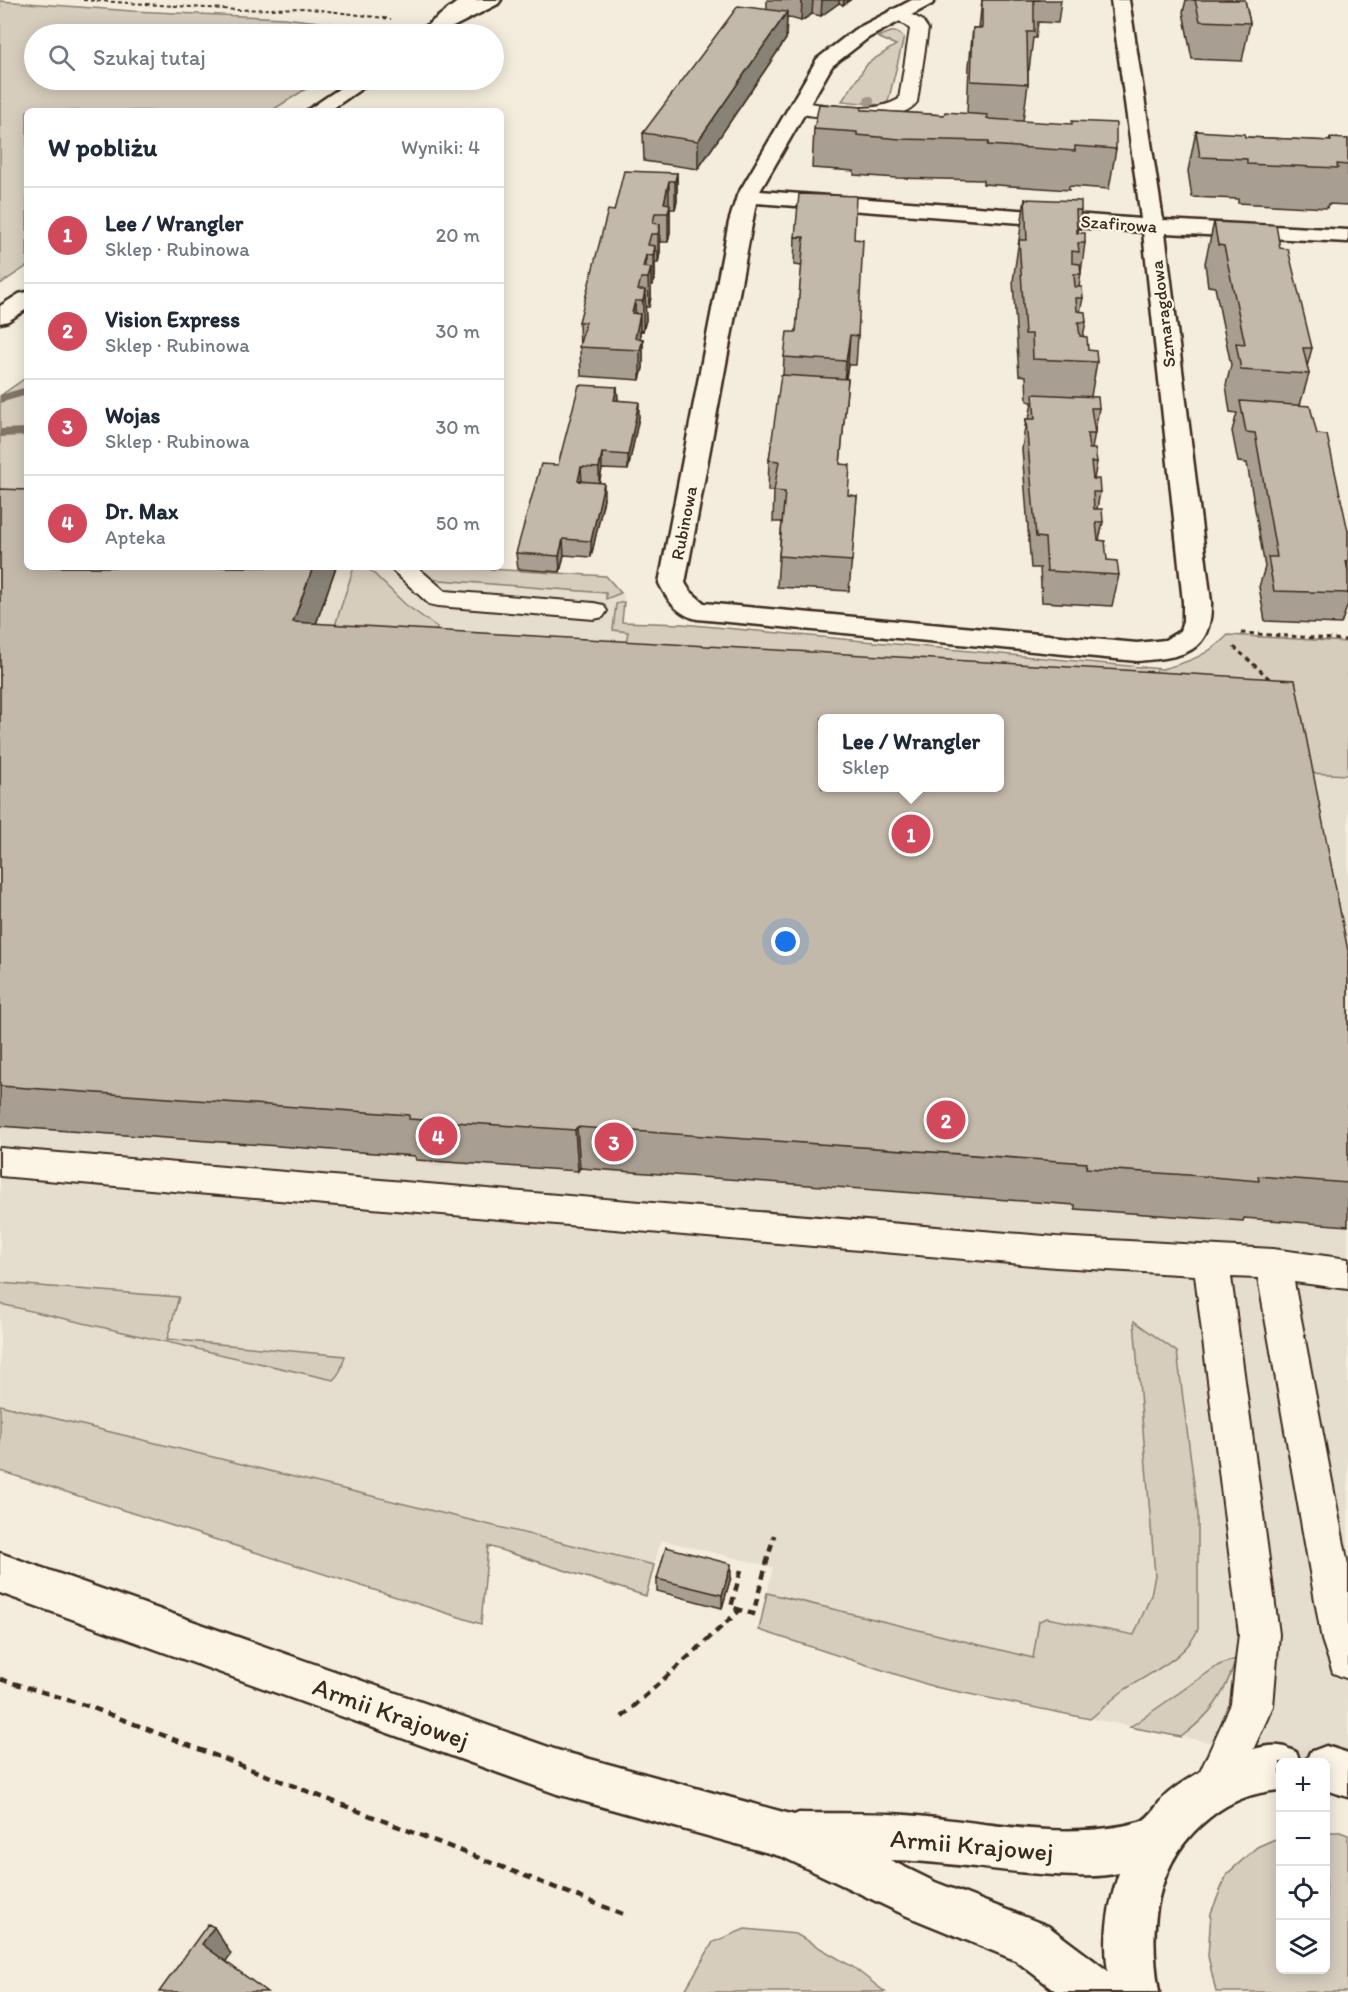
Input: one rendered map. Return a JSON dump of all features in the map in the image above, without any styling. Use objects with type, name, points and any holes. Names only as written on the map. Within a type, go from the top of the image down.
[{"type":"street","points":[[442,24],[471,0]]},
{"type":"street","points":[[447,24],[492,0]]},
{"type":"street","name":"Rubinowa","points":[[926,0],[898,13],[840,48],[824,63],[747,196],[740,222],[672,583],[679,597],[697,611],[1137,651],[1161,650],[1188,641],[1195,629]]},
{"type":"street","name":"Szmaragdowa","points":[[1120,0],[1153,226],[1197,602],[1195,629]]},
{"type":"street","points":[[321,108],[349,90]]},
{"type":"street","name":"Szafirowa","points":[[747,196],[1153,226],[1348,236]]},
{"type":"street","points":[[0,316],[24,301]]},
{"type":"street","name":"Armii Krajowej","points":[[0,1573],[558,1772],[788,1836],[923,1900],[1031,1943],[1096,1992]]},
{"type":"street","points":[[1135,1992],[1130,1973],[1131,1916],[1140,1877],[1155,1842],[1171,1820],[1192,1800],[1215,1785],[1268,1768],[1276,1768]]},
{"type":"street","points":[[1330,1769],[1348,1775]]},
{"type":"street","name":"Armii Krajowej","points":[[788,1836],[914,1838],[1018,1850],[1100,1854],[1155,1842]]},
{"type":"lane","points":[[798,108],[878,112],[893,111],[908,102],[919,29],[916,24],[898,13]]},
{"type":"lane","points":[[405,570],[438,598],[594,610]]},
{"type":"lane","points":[[0,1162],[1022,1250],[1273,1264],[1348,1274]]},
{"type":"lane","points":[[1211,1261],[1259,1634],[1252,1707],[1215,1785]]},
{"type":"lane","points":[[1273,1264],[1342,1640],[1348,1659]]},
{"type":"path","points":[[83,0],[238,10],[304,8],[394,24]]},
{"type":"path","points":[[1195,629],[1348,640]]},
{"type":"path","points":[[1238,649],[1279,688]]},
{"type":"path","points":[[741,1570],[731,1607],[753,1614],[774,1535]]},
{"type":"path","points":[[622,1717],[741,1609]]},
{"type":"path","points":[[0,1679],[88,1706],[623,1914]]},
{"type":"shaded area","points":[[0,1],[132,11],[284,18],[336,24],[24,24],[24,90],[304,90],[276,108],[24,108],[24,268],[0,284]]},
{"type":"shaded area","points":[[897,32],[904,37],[888,102],[880,105],[842,101],[868,63],[896,45],[877,37]]},
{"type":"shaded area","points":[[24,379],[24,570],[504,570],[606,576],[624,596],[622,622],[682,624],[1162,669],[1192,661],[1214,649],[1228,635],[1348,642],[1348,1771],[1330,1767],[1330,1758],[1287,1758],[935,1687],[759,1630],[773,1567],[661,1540],[646,1596],[488,1546],[481,1624],[0,1471],[0,396]]},
{"type":"shaded area","points":[[24,379],[24,494],[0,492],[0,396]]},
{"type":"shaded area","points":[[353,570],[370,570],[406,605],[437,627],[430,656],[327,650]]},
{"type":"shaded area","points":[[417,570],[504,570],[606,576],[621,593],[606,599],[606,593],[427,579]]},
{"type":"shaded area","points":[[624,602],[622,622],[682,624],[1162,669],[1198,657],[1228,635],[1348,642],[1348,775],[1310,773],[1299,718],[620,677],[628,632],[613,630],[616,604]]},
{"type":"shaded area","points":[[0,1283],[179,1297],[167,1339],[345,1356],[340,1372],[333,1380],[0,1304]]},
{"type":"shaded area","points":[[1134,1321],[1177,1352],[1198,1515],[1198,1629],[1185,1649],[1176,1657],[1123,1691],[1090,1719],[935,1687],[759,1630],[767,1593],[1033,1658],[1039,1621],[1047,1618],[1134,1635],[1151,1595],[1155,1575]]},
{"type":"shaded area","points":[[0,1405],[654,1565],[646,1596],[488,1546],[481,1624],[0,1471]]},
{"type":"shaded area","points":[[1236,1659],[1227,1684],[1216,1703],[1181,1737],[1130,1727],[1219,1665]]},
{"type":"shaded area","points":[[1330,1832],[1348,1835],[1348,1992],[1216,1992],[1208,1956],[1211,1913],[1227,1874],[1257,1847],[1276,1839],[1276,1974],[1330,1974]]},
{"type":"shaded area","points":[[745,1929],[796,1934],[853,1967],[885,1992],[684,1992],[713,1942]]},
{"type":"building","points":[[982,0],[1034,0],[1034,32],[1027,32],[1028,84],[971,81],[973,28],[982,28]]},
{"type":"building","points":[[1195,0],[1245,0],[1250,23],[1200,21]]},
{"type":"building","points":[[738,6],[787,12],[698,141],[643,133]]},
{"type":"building","points":[[819,104],[862,107],[861,110],[988,115],[987,118],[990,119],[1072,124],[1072,121],[1116,123],[1116,149],[1075,146],[1075,151],[988,145],[989,141],[900,139],[857,135],[857,132],[814,129]]},
{"type":"building","points":[[1196,131],[1244,134],[1245,137],[1331,141],[1330,138],[1348,139],[1348,165],[1337,164],[1338,168],[1247,164],[1247,159],[1200,157]]},
{"type":"building","points":[[624,171],[677,173],[675,181],[669,181],[664,203],[670,204],[668,213],[655,213],[653,223],[660,224],[658,234],[651,234],[648,245],[655,246],[653,256],[646,255],[643,267],[651,268],[648,278],[641,278],[638,290],[645,290],[643,301],[635,301],[632,313],[640,314],[635,338],[643,339],[640,350],[579,347],[586,322],[579,322],[608,210],[614,211]]},
{"type":"building","points":[[799,194],[856,196],[854,239],[863,240],[858,336],[850,335],[846,361],[784,357],[787,332],[796,332],[804,237],[795,237]]},
{"type":"building","points":[[1025,199],[1081,201],[1081,210],[1076,210],[1077,233],[1085,233],[1085,243],[1078,243],[1079,252],[1072,251],[1072,263],[1080,264],[1081,274],[1074,274],[1075,287],[1082,287],[1083,298],[1076,298],[1077,311],[1085,312],[1086,322],[1078,322],[1080,336],[1087,337],[1088,350],[1096,351],[1097,362],[1033,359],[1032,334],[1025,334],[1019,240],[1027,240]]},
{"type":"building","points":[[1214,222],[1276,225],[1280,248],[1288,249],[1312,348],[1303,348],[1309,374],[1241,370],[1236,343],[1245,344],[1224,246],[1218,245]]},
{"type":"building","points":[[781,375],[848,379],[840,464],[850,465],[848,495],[857,496],[852,561],[779,556],[785,492],[774,491],[779,461],[769,460]]},
{"type":"building","points":[[579,385],[617,387],[614,400],[639,402],[628,455],[602,453],[599,468],[581,467],[578,481],[604,483],[591,541],[563,539],[559,556],[516,553],[541,464],[558,465]]},
{"type":"building","points":[[1033,394],[1098,397],[1099,408],[1091,408],[1095,434],[1087,434],[1089,449],[1095,449],[1097,462],[1091,462],[1093,479],[1099,479],[1100,492],[1093,492],[1094,509],[1102,509],[1103,522],[1096,522],[1098,540],[1105,541],[1107,560],[1117,561],[1119,575],[1047,571],[1045,538],[1036,537],[1028,445],[1026,419],[1035,419]]},
{"type":"building","points":[[1240,401],[1310,406],[1317,434],[1327,435],[1348,531],[1348,561],[1346,561],[1348,593],[1274,591],[1268,557],[1277,557],[1255,433],[1246,432]]},
{"type":"building","points":[[0,489],[24,490],[24,570],[312,570],[293,622],[1295,680],[1348,951],[1348,1183],[1258,1176],[1259,1181],[1086,1168],[1087,1163],[577,1127],[575,1130],[409,1119],[409,1115],[0,1086]]},
{"type":"building","points":[[666,1547],[731,1564],[722,1595],[657,1579]]},
{"type":"building","points":[[208,1924],[214,1927],[202,1944],[267,1992],[159,1992]]},
{"type":"waterway","points":[[0,399],[24,392]]},
{"type":"waterway","points":[[0,433],[24,432]]},
{"type":"place","name":"Lee / Wrangler","points":[[911,834]]},
{"type":"place","name":"Vision Express","points":[[946,1120]]},
{"type":"place","name":"Dr. Max","points":[[438,1136]]},
{"type":"place","name":"Wojas","points":[[614,1142]]}]
